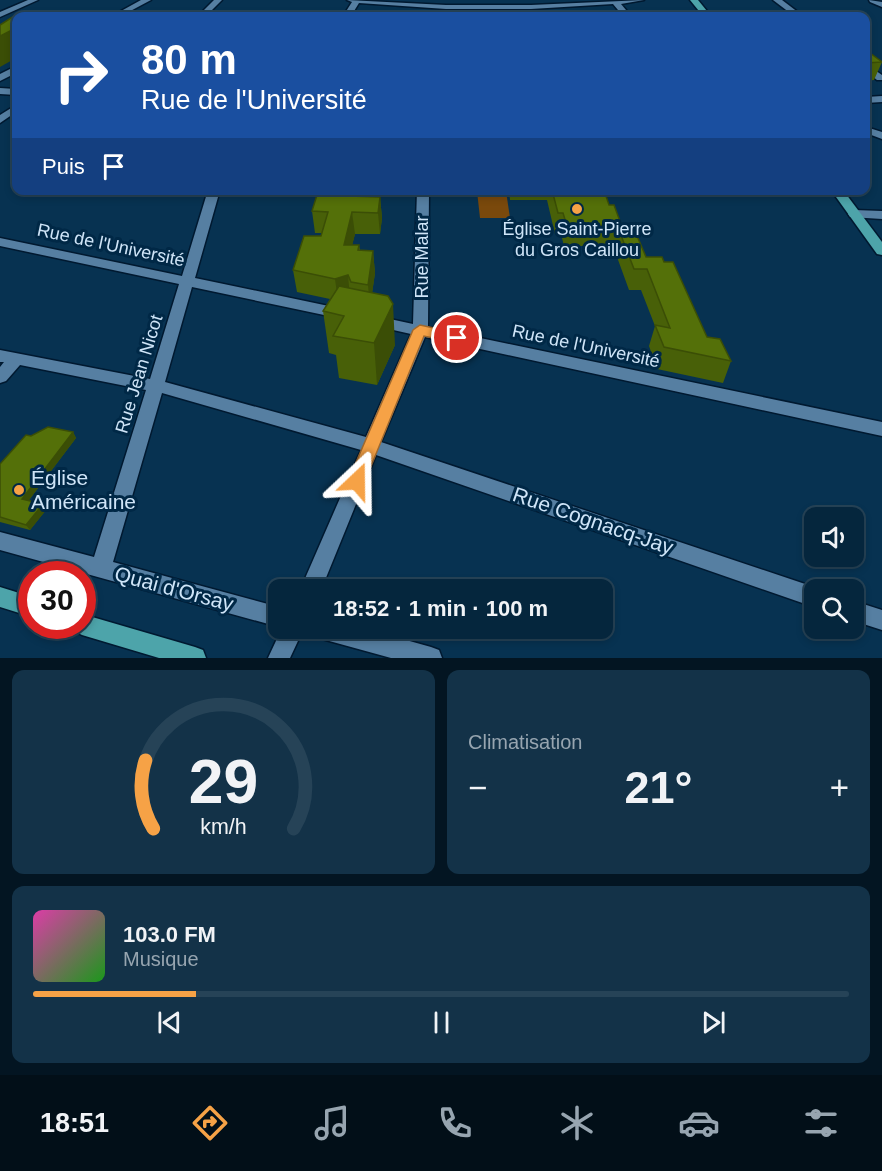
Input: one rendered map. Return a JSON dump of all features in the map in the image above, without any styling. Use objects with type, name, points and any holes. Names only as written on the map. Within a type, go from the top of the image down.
[{"type":"main road","points":[[841,195],[882,251]]},
{"type":"main road","points":[[0,597],[18,603]]},
{"type":"main road","points":[[96,628],[195,658]]},
{"type":"street","points":[[0,15],[34,0]]},
{"type":"street","points":[[124,12],[147,0]]},
{"type":"street","points":[[206,12],[219,0]]},
{"type":"street","points":[[351,0],[531,7],[640,0]]},
{"type":"street","points":[[777,0],[794,12]]},
{"type":"street","points":[[873,0],[882,5]]},
{"type":"street","points":[[615,2],[624,12]]},
{"type":"street","points":[[531,7],[533,12]]},
{"type":"street","points":[[870,70],[880,78]]},
{"type":"street","name":"Rue Jean Nicot","points":[[101,569],[213,195]]},
{"type":"street","name":"Rue Malar","points":[[315,579],[420,330],[423,195]]},
{"type":"street","points":[[854,214],[882,215]]},
{"type":"street","name":"Rue de l'Université","points":[[2,244],[187,281],[882,429]]},
{"type":"street","points":[[0,376],[8,358]]},
{"type":"street","name":"Rue Cognacq-Jay","points":[[8,358],[155,386],[372,446],[804,594]]},
{"type":"street","name":"Quai d'Orsay","points":[[0,541],[268,614]]},
{"type":"street","points":[[864,614],[882,620]]},
{"type":"street","points":[[279,658],[287,639]]},
{"type":"street","points":[[362,639],[431,658]]},
{"type":"shaded area","points":[[477,195],[507,195],[510,218],[480,218]]},
{"type":"building","points":[[12,17],[12,30],[0,36],[0,25]]},
{"type":"building","points":[[870,53],[882,62],[870,63]]},
{"type":"building","points":[[317,195],[380,197],[378,213],[352,212],[344,245],[359,245],[358,250],[373,251],[368,285],[351,282],[348,275],[335,279],[293,270],[304,236],[321,236],[328,212],[312,211]]},
{"type":"building","points":[[553,195],[606,195],[609,205],[614,205],[621,224],[632,224],[646,257],[662,257],[664,262],[673,262],[707,337],[720,339],[731,361],[664,347],[655,325],[670,328],[647,269],[634,269],[617,225],[567,226],[563,213],[558,213]]},
{"type":"building","points":[[339,286],[388,296],[393,304],[374,343],[333,336],[344,316],[323,311]]},
{"type":"building","name":"Église Américaine","points":[[48,427],[73,432],[22,499],[43,504],[26,525],[0,517],[0,464],[26,435],[31,436]]},
{"type":"place","name":"Église Saint-Pierre du Gros Caillou","points":[[577,209]]},
{"type":"place","name":"Église Américaine","points":[[19,490]]},
{"type":"route","points":[[357,481],[420,330],[457,338]]}]
